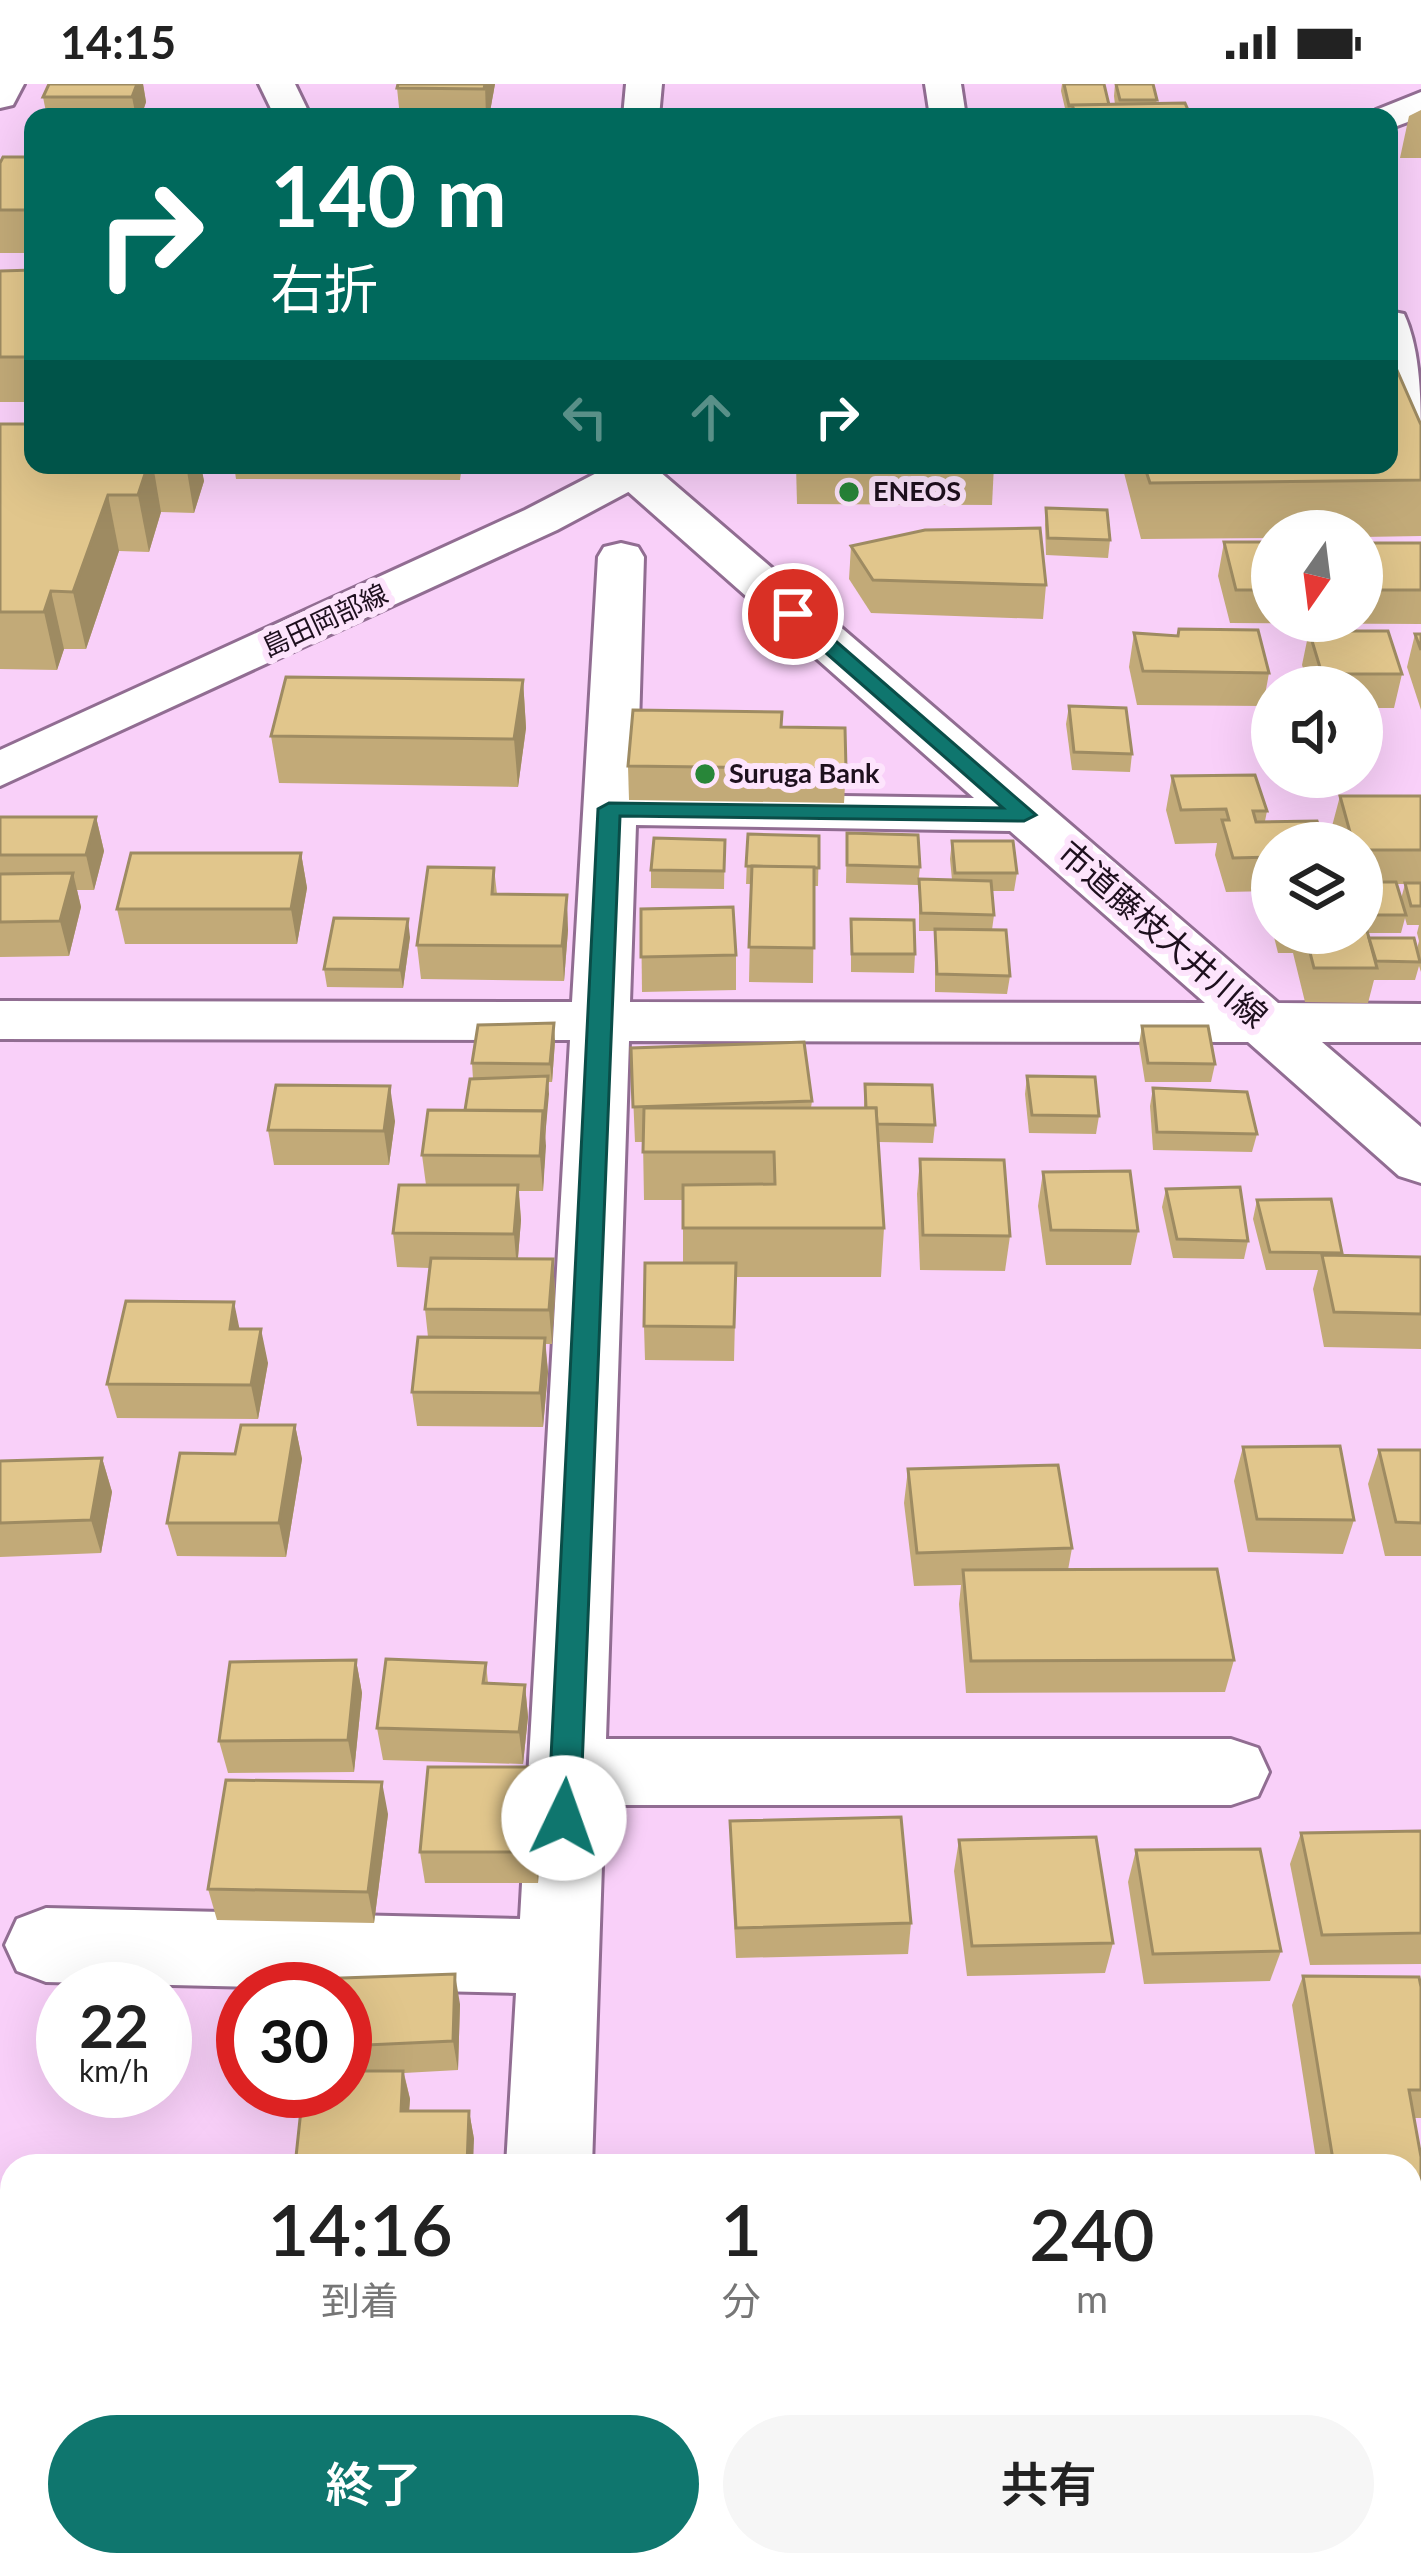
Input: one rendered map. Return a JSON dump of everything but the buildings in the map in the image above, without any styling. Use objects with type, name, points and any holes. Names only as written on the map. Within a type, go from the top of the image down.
[{"type":"street","points":[[0,97],[6,84]]},
{"type":"street","points":[[1398,353],[1421,430]]},
{"type":"street","name":"島田岡部線","points":[[0,770],[542,520],[623,474]]},
{"type":"street","name":"市道藤枝大井川線","points":[[643,474],[1421,1161]]},
{"type":"street","points":[[550,2154],[621,557]]},
{"type":"street","points":[[609,809],[1024,815]]},
{"type":"street","points":[[0,1020],[1421,1023]]},
{"type":"street","points":[[566,1772],[1232,1772]]},
{"type":"street","points":[[46,1945],[558,1957]]},
{"type":"place","name":"ENEOS","points":[[849,492]]},
{"type":"place","name":"Suruga Bank","points":[[705,774]]},
{"type":"route","points":[[564,1818],[609,809],[1024,815],[793,614]]}]
